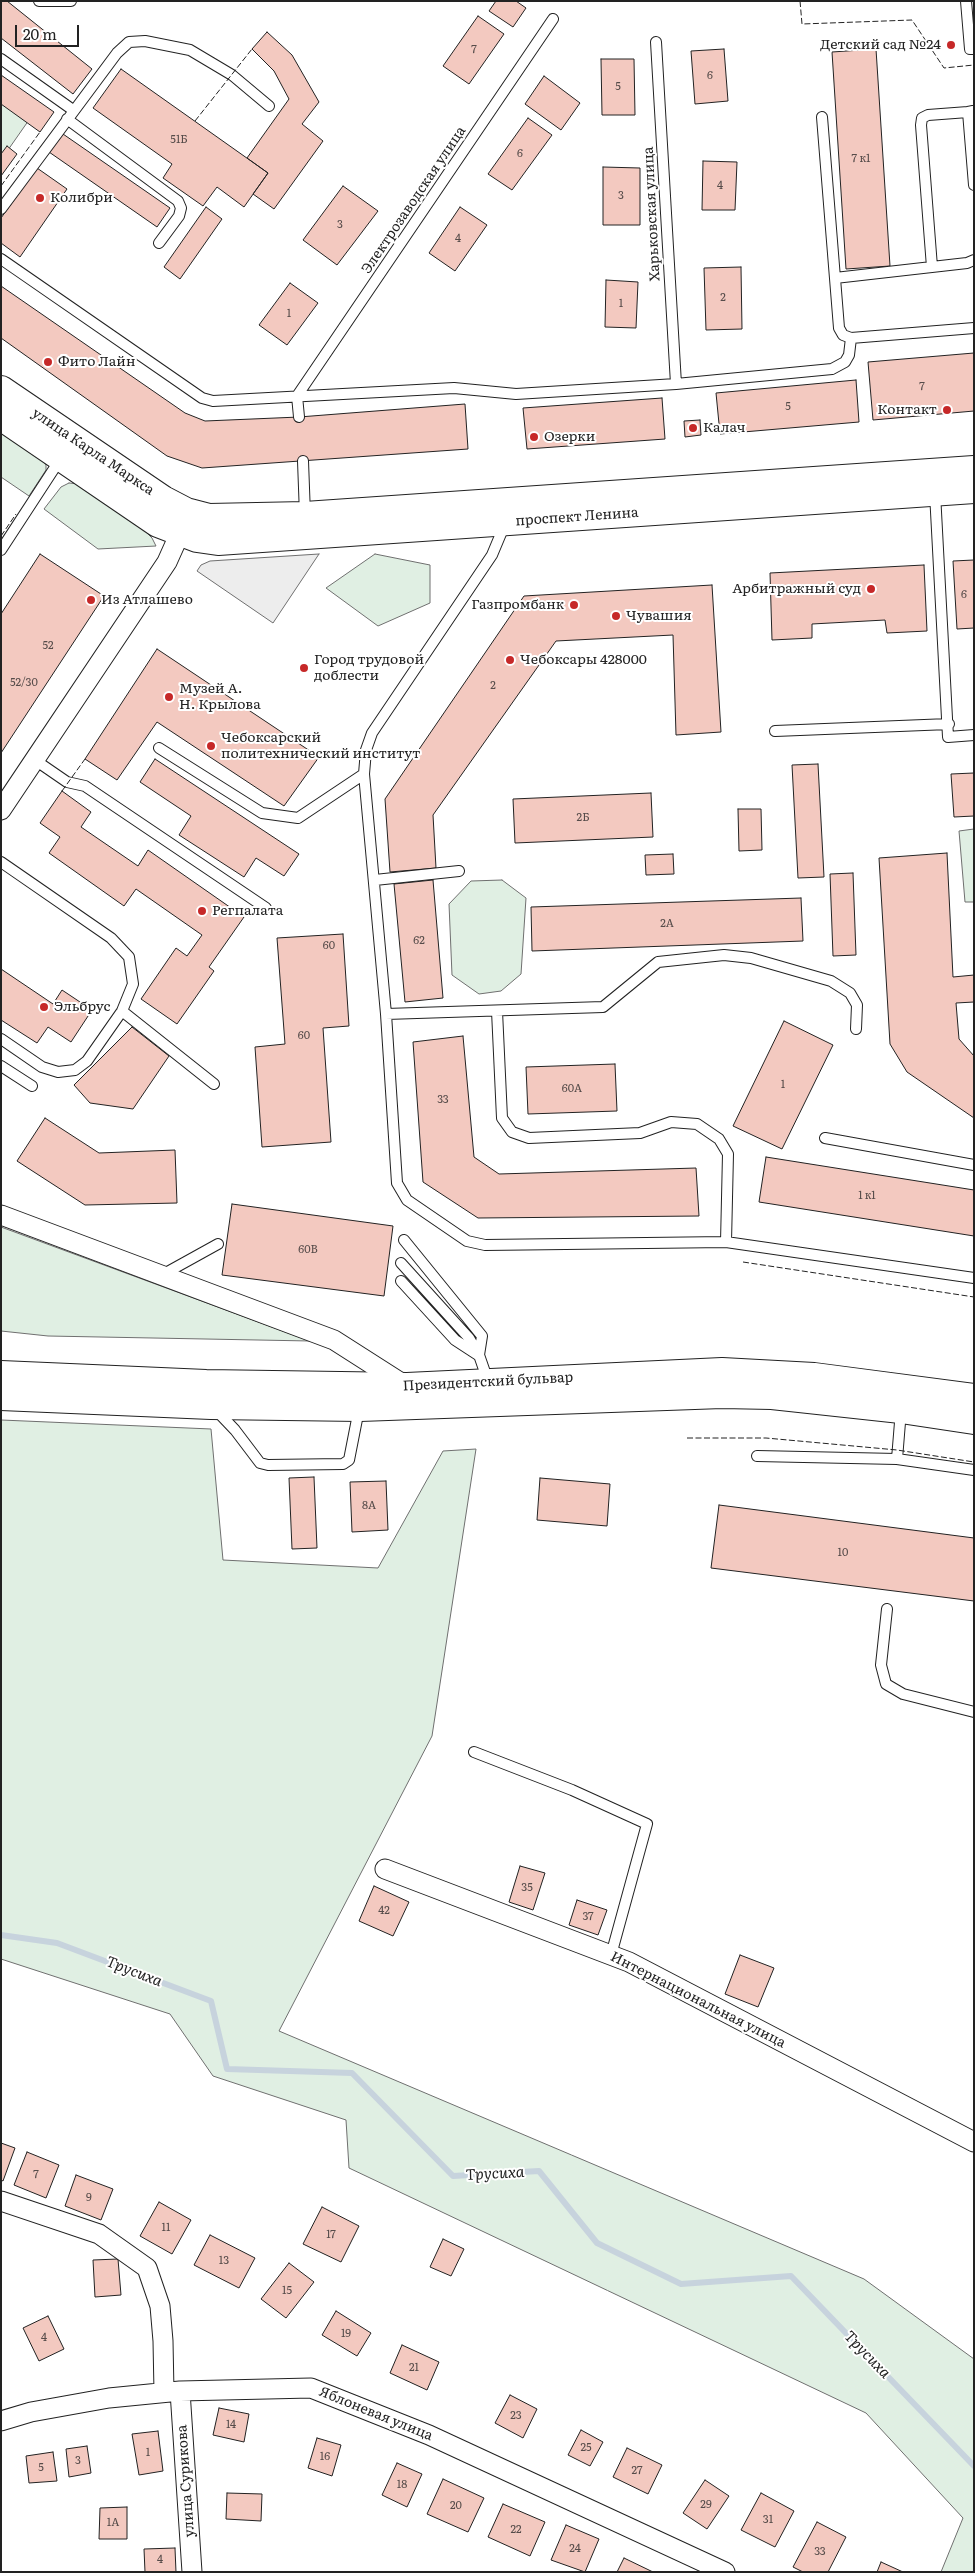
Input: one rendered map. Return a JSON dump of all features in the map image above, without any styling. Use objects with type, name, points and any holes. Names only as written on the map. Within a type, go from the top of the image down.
[{"type":"main road","name":"улица Карла Маркса","points":[[1,390],[163,500],[183,522]]},
{"type":"main road","name":"улица Карла Маркса","points":[[1,416],[134,508],[183,522]]},
{"type":"main road","name":"проспект Ленина","points":[[183,522],[197,538],[218,540],[506,512],[934,482],[974,470]]},
{"type":"main road","name":"проспект Ленина","points":[[934,482],[974,490]]},
{"type":"main road","name":"проспект Ленина","points":[[183,522],[209,518],[235,519],[506,512]]},
{"type":"main road","name":"Президентский бульвар","points":[[1,1375],[206,1384],[407,1387],[732,1372],[814,1377],[974,1398]]},
{"type":"main road","name":"Президентский бульвар","points":[[1,1396],[211,1405],[360,1407],[722,1394],[772,1395],[901,1409],[974,1420]]},
{"type":"street","points":[[1,810],[168,562],[183,522]]},
{"type":"street","points":[[1,1216],[334,1340],[407,1387]]},
{"type":"street","name":"Интернациональная улица","points":[[385,1868],[629,1962],[974,2142]]},
{"type":"street","name":"улица Сурикова","points":[[1,2201],[99,2234],[147,2268],[160,2306],[172,2392],[192,2572]]},
{"type":"street","name":"Яблоневая улица","points":[[1,2421],[31,2412],[109,2398],[172,2392],[311,2388],[429,2435],[686,2564],[724,2572]]},
{"type":"lane","points":[[39,1],[71,1]]},
{"type":"lane","points":[[966,1],[970,49],[974,49]]},
{"type":"lane","name":"Электрозаводская улица","points":[[297,396],[553,19]]},
{"type":"lane","points":[[1,210],[117,53],[129,42],[145,41],[190,50],[232,75],[269,106]]},
{"type":"lane","name":"Харьковская улица","points":[[656,42],[676,384]]},
{"type":"lane","points":[[1,59],[74,110]]},
{"type":"lane","points":[[932,267],[922,118],[928,115],[971,112],[974,186]]},
{"type":"lane","points":[[822,117],[839,328],[843,335],[851,338],[974,328]]},
{"type":"lane","points":[[67,119],[178,201],[181,208],[179,216],[159,243]]},
{"type":"lane","points":[[1,259],[202,398],[213,401],[454,388],[516,394],[676,384],[832,369],[845,362],[849,355],[851,338]]},
{"type":"lane","points":[[835,278],[967,264],[974,260]]},
{"type":"lane","points":[[297,396],[299,417]]},
{"type":"lane","points":[[1,550],[62,458]]},
{"type":"lane","points":[[302,461],[305,516]]},
{"type":"lane","points":[[934,482],[948,737],[974,735]]},
{"type":"lane","points":[[506,512],[492,555],[372,732],[366,750],[364,774],[386,1014],[397,1183],[407,1200],[467,1241],[484,1246],[726,1242],[974,1278]]},
{"type":"lane","points":[[775,731],[948,724]]},
{"type":"lane","points":[[160,748],[262,813],[298,818],[364,774]]},
{"type":"lane","points":[[35,760],[67,782],[85,786],[266,908]]},
{"type":"lane","points":[[1,862],[110,938],[129,957],[133,984],[122,1011],[87,1061],[75,1070],[58,1072],[42,1067],[1,1039]]},
{"type":"lane","points":[[375,880],[459,871]]},
{"type":"lane","points":[[386,1014],[603,1007],[658,962],[724,955],[751,958],[831,981],[850,993],[857,1005],[856,1029]]},
{"type":"lane","points":[[122,1011],[214,1084]]},
{"type":"lane","points":[[497,1011],[502,1118],[512,1132],[529,1138],[640,1133],[671,1122],[697,1124],[719,1140],[728,1154],[726,1242]]},
{"type":"lane","points":[[1,1066],[32,1086]]},
{"type":"lane","points":[[825,1138],[974,1165]]},
{"type":"lane","points":[[404,1240],[482,1336],[479,1355]]},
{"type":"lane","points":[[162,1275],[218,1244]]},
{"type":"lane","points":[[401,1263],[469,1338],[479,1355],[488,1382]]},
{"type":"lane","points":[[401,1281],[454,1340],[479,1355]]},
{"type":"lane","points":[[211,1405],[235,1430],[260,1463],[268,1465],[343,1464],[349,1460],[360,1407]]},
{"type":"lane","points":[[897,1459],[901,1409]]},
{"type":"lane","points":[[757,1456],[897,1459],[974,1470]]},
{"type":"lane","points":[[887,1609],[881,1665],[886,1684],[903,1694],[974,1712]]},
{"type":"lane","points":[[474,1752],[572,1790],[647,1824],[611,1955]]},
{"type":"green space","points":[[1,82],[38,107],[1,160]]},
{"type":"green space","points":[[1,430],[42,459],[46,465],[46,470],[29,496],[1,477]]},
{"type":"green space","points":[[69,483],[79,484],[141,527],[152,538],[156,546],[98,549],[44,509],[61,487]]},
{"type":"green space","points":[[375,554],[430,565],[430,603],[378,626],[326,588]]},
{"type":"green space","points":[[974,829],[974,902],[965,902],[959,831]]},
{"type":"green space","points":[[502,880],[526,898],[521,974],[501,991],[479,994],[452,975],[449,904],[471,881]]},
{"type":"green space","points":[[1,1227],[310,1341],[48,1336],[1,1331]]},
{"type":"green space","points":[[1,1420],[211,1429],[223,1560],[378,1568],[443,1451],[476,1449],[432,1736],[279,2031],[864,2279],[974,2359],[974,2572],[941,2572],[963,2518],[866,2413],[349,2168],[346,2120],[213,2076],[170,2014],[1,1959]]},
{"type":"shaded area","points":[[319,554],[273,623],[197,571],[201,565],[210,561]]},
{"type":"building","points":[[1,1],[7,1],[92,69],[73,94],[1,38]]},
{"type":"building","points":[[496,1],[516,1],[526,8],[513,27],[489,11]]},
{"type":"building","points":[[478,16],[504,34],[469,84],[443,66]]},
{"type":"building","points":[[267,32],[292,55],[319,102],[302,124],[323,141],[274,209],[253,194],[268,173],[247,158],[289,99],[274,71],[252,49]]},
{"type":"building","points":[[724,49],[728,101],[695,104],[691,51]]},
{"type":"building","points":[[876,49],[890,266],[846,269],[832,52]]},
{"type":"building","points":[[601,59],[634,59],[635,115],[602,115]]},
{"type":"building","points":[[121,69],[268,173],[244,207],[217,187],[203,206],[163,178],[172,164],[93,108]]},
{"type":"building","points":[[1,75],[54,112],[40,132],[1,104]]},
{"type":"building","points":[[544,76],[580,103],[561,130],[525,104]]},
{"type":"building","points":[[528,118],[552,135],[512,190],[488,174]]},
{"type":"building","points":[[63,134],[170,208],[157,227],[49,152]]},
{"type":"building","points":[[7,146],[17,154],[1,176],[1,154]]},
{"type":"building","points":[[703,161],[737,162],[735,210],[702,210]]},
{"type":"building","points":[[603,167],[640,168],[640,225],[603,225]]},
{"type":"building","points":[[37,168],[67,189],[20,257],[1,243],[1,218]]},
{"type":"building","points":[[343,186],[378,211],[337,265],[303,240]]},
{"type":"building","points":[[206,207],[222,219],[180,279],[164,267]]},
{"type":"building","points":[[460,207],[487,225],[455,271],[429,253]]},
{"type":"building","points":[[741,267],[742,329],[706,330],[704,268]]},
{"type":"building","points":[[606,280],[638,282],[636,328],[605,327]]},
{"type":"building","points":[[290,283],[318,303],[287,345],[259,325]]},
{"type":"building","points":[[1,286],[185,413],[205,421],[299,417],[465,404],[468,449],[202,468],[167,456],[1,338]]},
{"type":"building","points":[[974,353],[974,411],[873,420],[868,362]]},
{"type":"building","points":[[856,380],[859,422],[720,434],[716,393]]},
{"type":"building","points":[[662,398],[665,439],[527,449],[523,408]]},
{"type":"building","name":"Калач","points":[[700,420],[701,435],[685,437],[684,421]]},
{"type":"building","points":[[40,554],[104,596],[1,753],[1,614]]},
{"type":"building","points":[[974,560],[974,628],[957,629],[953,561]]},
{"type":"building","points":[[924,565],[927,631],[887,633],[885,620],[812,624],[812,638],[772,640],[770,573]]},
{"type":"building","points":[[712,585],[721,732],[676,735],[673,635],[556,641],[433,815],[436,868],[390,872],[385,799],[524,596]]},
{"type":"building","points":[[157,649],[319,757],[284,806],[157,722],[117,780],[85,759]]},
{"type":"building","points":[[155,759],[299,854],[284,876],[256,858],[244,877],[179,835],[191,816],[140,782]]},
{"type":"building","points":[[818,764],[824,877],[798,878],[792,765]]},
{"type":"building","points":[[974,773],[974,816],[954,817],[951,774]]},
{"type":"building","name":"Регпалата","points":[[62,791],[91,812],[81,827],[138,866],[148,850],[244,917],[209,967],[214,971],[177,1024],[141,999],[176,948],[187,956],[202,935],[136,889],[124,906],[49,853],[60,837],[40,823]]},
{"type":"building","points":[[651,793],[653,837],[515,843],[513,799]]},
{"type":"building","points":[[738,809],[761,809],[762,850],[739,851]]},
{"type":"building","points":[[947,853],[953,977],[974,975],[974,1002],[956,1003],[959,1039],[974,1056],[974,1118],[907,1072],[890,1044],[879,858]]},
{"type":"building","points":[[673,854],[674,874],[646,875],[645,855]]},
{"type":"building","points":[[853,873],[856,955],[833,956],[830,874]]},
{"type":"building","points":[[433,880],[443,998],[405,1002],[394,884]]},
{"type":"building","points":[[801,898],[803,941],[532,951],[531,907]]},
{"type":"building","points":[[343,934],[349,1026],[323,1028],[331,1142],[262,1147],[255,1047],[285,1044],[277,938]]},
{"type":"building","name":"Эльбрус","points":[[1,969],[53,1004],[62,990],[92,1010],[71,1042],[48,1027],[37,1043],[1,1020]]},
{"type":"building","points":[[784,1021],[833,1045],[782,1149],[733,1126]]},
{"type":"building","points":[[132,1027],[169,1056],[133,1109],[90,1103],[74,1085]]},
{"type":"building","points":[[463,1036],[474,1157],[499,1174],[696,1168],[699,1216],[478,1218],[423,1182],[413,1042]]},
{"type":"building","points":[[615,1064],[617,1111],[528,1114],[526,1067]]},
{"type":"building","points":[[45,1118],[99,1153],[175,1150],[177,1203],[85,1205],[17,1161]]},
{"type":"building","points":[[766,1157],[974,1190],[974,1236],[759,1202]]},
{"type":"building","points":[[232,1204],[393,1226],[384,1296],[222,1275]]},
{"type":"building","points":[[314,1477],[317,1548],[292,1549],[289,1478]]},
{"type":"building","points":[[540,1478],[610,1484],[607,1526],[537,1520]]},
{"type":"building","points":[[386,1481],[388,1530],[352,1532],[350,1482]]},
{"type":"building","points":[[719,1505],[974,1538],[974,1601],[711,1568]]},
{"type":"building","points":[[520,1866],[545,1873],[533,1910],[509,1902]]},
{"type":"building","points":[[374,1886],[409,1902],[393,1936],[359,1921]]},
{"type":"building","points":[[577,1900],[607,1910],[598,1935],[569,1925]]},
{"type":"building","points":[[740,1955],[774,1968],[758,2007],[725,1994]]},
{"type":"building","points":[[1,2143],[15,2148],[3,2181],[1,2180]]},
{"type":"building","points":[[27,2152],[59,2165],[46,2198],[14,2185]]},
{"type":"building","points":[[76,2175],[113,2189],[101,2220],[65,2206]]},
{"type":"building","points":[[159,2202],[191,2220],[172,2254],[140,2236]]},
{"type":"building","points":[[322,2207],[359,2226],[341,2262],[303,2244]]},
{"type":"building","points":[[210,2235],[255,2258],[239,2288],[194,2265]]},
{"type":"building","points":[[443,2239],[464,2249],[451,2276],[430,2267]]},
{"type":"building","points":[[118,2259],[121,2295],[95,2297],[93,2260]]},
{"type":"building","points":[[289,2263],[314,2282],[286,2318],[261,2299]]},
{"type":"building","points":[[336,2311],[371,2333],[357,2356],[322,2335]]},
{"type":"building","points":[[48,2316],[64,2349],[39,2361],[23,2328]]},
{"type":"building","points":[[402,2345],[439,2362],[427,2390],[390,2373]]},
{"type":"building","points":[[510,2395],[537,2409],[523,2438],[495,2423]]},
{"type":"building","points":[[219,2408],[249,2414],[244,2442],[213,2435]]},
{"type":"building","points":[[581,2430],[603,2442],[590,2466],[568,2455]]},
{"type":"building","points":[[158,2431],[163,2471],[139,2475],[132,2434]]},
{"type":"building","points":[[317,2438],[341,2445],[332,2476],[308,2468]]},
{"type":"building","points":[[87,2446],[91,2473],[69,2477],[66,2449]]},
{"type":"building","points":[[627,2448],[662,2465],[648,2494],[613,2477]]},
{"type":"building","points":[[53,2452],[57,2481],[29,2483],[26,2456]]},
{"type":"building","points":[[397,2463],[422,2474],[407,2507],[382,2495]]},
{"type":"building","points":[[443,2479],[484,2498],[468,2532],[427,2514]]},
{"type":"building","points":[[705,2480],[729,2496],[707,2529],[683,2513]]},
{"type":"building","points":[[227,2493],[262,2494],[261,2521],[226,2519]]},
{"type":"building","points":[[761,2493],[794,2511],[775,2547],[741,2530]]},
{"type":"building","points":[[503,2504],[545,2522],[530,2556],[488,2537]]},
{"type":"building","points":[[127,2507],[127,2539],[99,2539],[100,2508]]},
{"type":"building","points":[[817,2522],[846,2537],[828,2572],[803,2572],[793,2567]]},
{"type":"building","points":[[566,2525],[599,2539],[585,2572],[551,2560]]},
{"type":"building","points":[[175,2548],[176,2572],[145,2572],[144,2549]]},
{"type":"building","points":[[624,2558],[653,2572],[617,2572]]},
{"type":"building","points":[[881,2562],[903,2572],[877,2572]]},
{"type":"waterway","name":"Трусиха","points":[[1,1935],[57,1943],[211,2001],[227,2069],[352,2073],[453,2176],[539,2171],[597,2243],[681,2284],[791,2276],[974,2466]]},
{"type":"fence","points":[[800,1],[802,24],[912,20],[944,68],[974,65]]},
{"type":"fence","points":[[195,121],[252,49]]},
{"type":"fence","points":[[1,186],[40,132]]},
{"type":"fence","points":[[1,536],[16,514]]},
{"type":"fence","points":[[62,791],[85,759]]},
{"type":"fence","points":[[743,1262],[974,1297]]},
{"type":"fence","points":[[687,1438],[766,1438],[897,1450],[974,1462]]},
{"type":"place","name":"Детский сад №24","points":[[951,45]]},
{"type":"place","name":"Колибри","points":[[40,198]]},
{"type":"place","name":"Фито Лайн","points":[[48,362]]},
{"type":"place","name":"Контакт","points":[[947,410]]},
{"type":"place","name":"Калач","points":[[693,428]]},
{"type":"place","name":"Озерки","points":[[534,437]]},
{"type":"place","name":"Арбитражный суд","points":[[871,589]]},
{"type":"place","name":"Из Атлашево","points":[[91,600]]},
{"type":"place","name":"Газпромбанк","points":[[574,605]]},
{"type":"place","name":"Чувашия","points":[[616,616]]},
{"type":"place","name":"Чебоксары 428000","points":[[510,660]]},
{"type":"place","name":"Город трудовой доблести","points":[[304,668]]},
{"type":"place","name":"Музей А. Н. Крылова","points":[[169,697]]},
{"type":"place","name":"Чебоксарский политехнический институт","points":[[211,746]]},
{"type":"place","name":"Регпалата","points":[[202,911]]},
{"type":"place","name":"Эльбрус","points":[[44,1007]]}]
